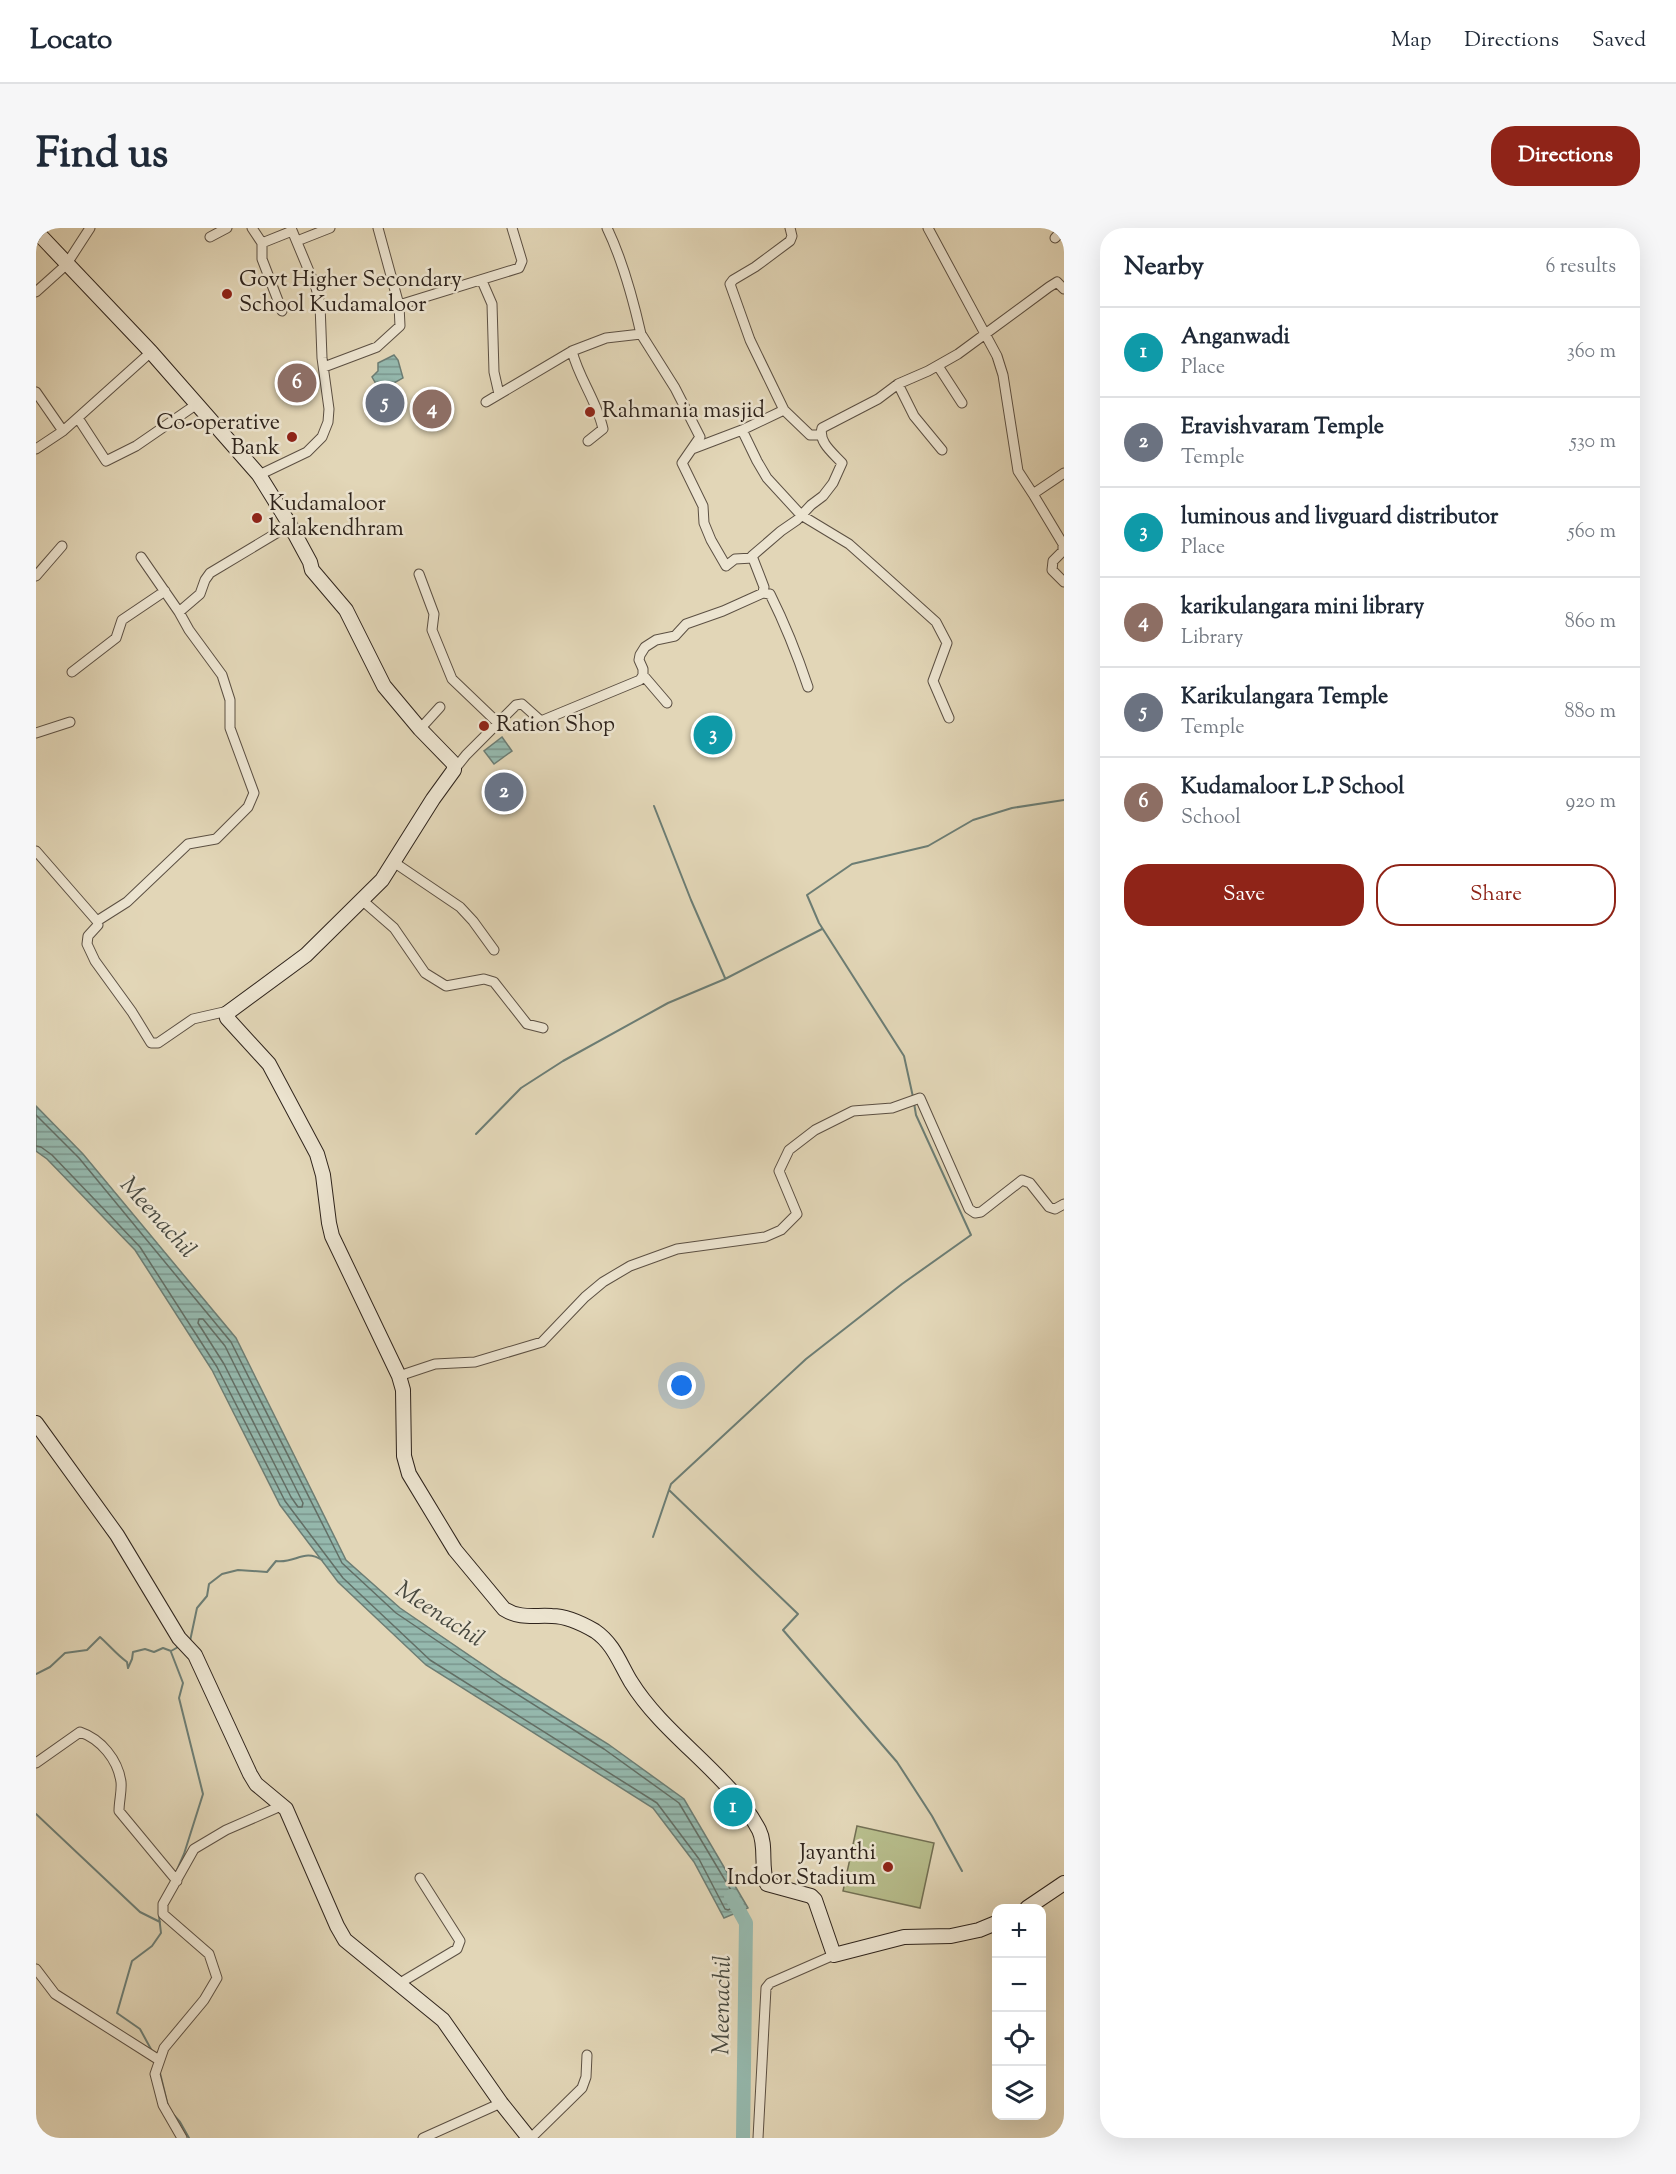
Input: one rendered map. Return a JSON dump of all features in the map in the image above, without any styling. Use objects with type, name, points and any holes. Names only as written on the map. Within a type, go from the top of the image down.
[{"type":"main road","points":[[36,231],[151,352],[259,476],[290,525],[312,570],[346,610],[384,686],[420,729],[454,764],[454,770],[382,880],[306,955],[228,1011],[227,1018],[269,1064],[317,1154],[323,1175],[332,1236],[399,1376],[403,1390],[405,1464],[409,1474],[455,1550],[504,1609],[514,1616],[555,1616],[571,1620],[596,1632],[610,1644],[631,1683],[652,1710],[723,1782],[756,1826],[762,1840],[767,1884],[811,1896],[814,1900],[834,1955],[903,1937],[951,1936],[992,1925]]},
{"type":"main road","points":[[36,1423],[117,1535],[179,1638],[195,1655],[249,1774],[256,1784],[286,1809],[345,1940],[443,2020],[501,2103],[530,2138]]},
{"type":"main road","points":[[1033,1904],[1064,1882]]},
{"type":"street","points":[[36,292],[66,265],[90,228]]},
{"type":"street","points":[[210,237],[227,228]]},
{"type":"street","points":[[252,228],[262,243],[262,259],[282,311]]},
{"type":"street","points":[[297,241],[330,228]]},
{"type":"street","points":[[324,367],[377,347],[400,326],[399,305],[378,228]]},
{"type":"street","points":[[399,305],[519,268],[522,261],[512,228]]},
{"type":"street","points":[[607,228],[614,242],[633,300],[641,334],[675,388],[700,437],[682,463],[703,506],[704,523],[711,540],[726,566],[735,559],[753,558]]},
{"type":"street","points":[[790,228],[792,236],[790,241],[730,284],[750,340],[784,410],[810,435],[820,435]]},
{"type":"street","points":[[928,228],[984,336],[997,356],[1003,375],[1018,471],[1063,544],[1064,551],[1053,561],[1052,570],[1064,582]]},
{"type":"street","points":[[1055,238],[1064,228]]},
{"type":"street","points":[[259,476],[307,452],[322,437],[328,422],[329,409],[320,304],[316,288],[292,230],[262,243]]},
{"type":"street","points":[[482,281],[492,304],[494,372],[499,394]]},
{"type":"street","points":[[764,593],[764,587],[752,556],[823,496],[833,483],[842,463],[820,435],[822,428],[878,399],[898,384],[958,354],[1049,286],[1057,282],[1064,289]]},
{"type":"street","points":[[486,402],[572,351],[606,338],[641,334]]},
{"type":"street","points":[[572,351],[579,372],[593,398],[603,429],[588,441]]},
{"type":"street","points":[[36,449],[63,431],[151,352]]},
{"type":"street","points":[[938,366],[962,403]]},
{"type":"street","points":[[898,384],[914,416],[942,450]]},
{"type":"street","points":[[36,393],[63,431]]},
{"type":"street","points":[[78,418],[106,461],[136,446],[196,404]]},
{"type":"street","points":[[692,449],[742,430],[784,410]]},
{"type":"street","points":[[742,430],[767,478],[801,515],[849,544],[936,621],[947,643],[933,681],[949,718]]},
{"type":"street","points":[[1033,494],[1064,473]]},
{"type":"street","points":[[179,612],[200,594],[210,573],[290,525]]},
{"type":"street","points":[[36,576],[62,546]]},
{"type":"street","points":[[97,921],[127,902],[188,844],[216,839],[248,807],[254,794],[230,728],[230,700],[222,675],[141,558]]},
{"type":"street","points":[[419,574],[434,614],[432,630],[452,679],[498,723]]},
{"type":"street","points":[[72,672],[116,638],[122,620],[165,591]]},
{"type":"street","points":[[667,703],[644,675],[639,660],[645,647],[656,640],[675,636],[686,624],[764,593],[770,594],[779,611],[808,687]]},
{"type":"street","points":[[454,770],[465,755],[516,705],[522,704],[541,721],[640,680],[644,675]]},
{"type":"street","points":[[420,729],[440,707]]},
{"type":"street","points":[[36,733],[70,722]]},
{"type":"street","points":[[36,851],[97,921],[98,925],[88,936],[87,944],[95,961],[151,1042],[158,1043],[193,1019],[228,1011]]},
{"type":"street","points":[[394,863],[435,888],[467,914],[494,950]]},
{"type":"street","points":[[363,901],[394,928],[425,973],[446,986],[484,979],[494,982],[527,1024],[543,1028]]},
{"type":"street","points":[[399,1376],[435,1364],[475,1362],[542,1342],[585,1297],[603,1282],[630,1266],[677,1250],[765,1237],[781,1230],[797,1214],[778,1171],[789,1150],[815,1130],[853,1111],[892,1108],[920,1098],[946,1162],[971,1212],[981,1212],[1022,1180],[1029,1183],[1049,1207],[1055,1209],[1064,1204]]},
{"type":"street","points":[[36,1763],[80,1732],[96,1740],[118,1767],[121,1784],[119,1811],[177,1881]]},
{"type":"street","points":[[182,2138],[163,2105],[155,2074],[164,2048],[204,2000],[217,1978],[209,1954],[164,1914],[163,1904],[194,1849],[226,1830],[281,1806]]},
{"type":"street","points":[[400,1983],[457,1949],[460,1941],[420,1878]]},
{"type":"street","points":[[758,2138],[766,1988],[770,1983],[834,1955]]},
{"type":"street","points":[[36,1969],[55,1994],[159,2060]]},
{"type":"street","points":[[530,2138],[582,2088],[586,2077],[587,2055]]},
{"type":"street","points":[[423,2138],[501,2103]]},
{"type":"green space","name":"Jayanthi Indoor Stadium","points":[[857,1826],[934,1843],[920,1908],[843,1891]]},
{"type":"water","points":[[394,355],[398,360],[403,378],[380,391],[372,377],[378,371],[378,363]]},
{"type":"water","points":[[502,737],[512,751],[494,764],[484,751]]},
{"type":"water","points":[[36,1106],[83,1154],[236,1338],[346,1560],[400,1608],[504,1679],[608,1744],[684,1799],[748,1908],[724,1918],[694,1862],[653,1808],[426,1665],[338,1582],[280,1505],[212,1370],[135,1250],[47,1159],[36,1151]]},
{"type":"waterway","points":[[913,1097],[904,1056],[819,923],[807,895],[852,864],[928,846],[973,820],[1012,808],[1064,800]]},
{"type":"waterway","points":[[654,806],[725,978]]},
{"type":"waterway","points":[[476,1134],[521,1088],[563,1061],[668,1003],[725,979],[822,929]]},
{"type":"waterway","points":[[653,1537],[671,1484],[806,1359],[902,1284],[971,1235],[916,1115],[914,1103]]},
{"type":"waterway","points":[[669,1490],[798,1614],[783,1630],[897,1762],[932,1816],[962,1871]]},
{"type":"waterway","points":[[190,1641],[197,1608],[207,1596],[209,1584],[222,1574],[238,1570],[267,1572],[276,1561],[305,1556],[322,1560]]},
{"type":"waterway","points":[[36,1674],[50,1667],[65,1653],[87,1650],[100,1637],[127,1662],[128,1668],[133,1652],[145,1649],[154,1652],[163,1648],[171,1651],[180,1646]]},
{"type":"waterway","points":[[171,1652],[183,1683],[179,1698],[203,1794],[177,1870]]},
{"type":"waterway","points":[[36,1814],[140,1912],[160,1922]]},
{"type":"waterway","name":"Meenachil","points":[[731,1896],[746,1923],[743,2138]]},
{"type":"waterway","points":[[152,2051],[140,2029],[117,2013],[132,1961],[152,1946],[161,1933],[159,1916]]},
{"type":"waterway","points":[[160,2073],[168,2106]]},
{"type":"waterway","points":[[172,2113],[189,2138]]},
{"type":"place","name":"Govt Higher Secondary School Kudamaloor","points":[[227,294]]},
{"type":"place","name":"Kudamaloor L.P School","points":[[297,383]]},
{"type":"place","name":"Karikulangara Temple","points":[[385,403]]},
{"type":"place","name":"karikulangara mini library","points":[[432,409]]},
{"type":"place","name":"Rahmania masjid","points":[[590,412]]},
{"type":"place","name":"Co-operative Bank","points":[[292,437]]},
{"type":"place","name":"Kudamaloor kalakendhram","points":[[257,518]]},
{"type":"place","name":"Ration Shop","points":[[484,726]]},
{"type":"place","name":"luminous and livguard distributor","points":[[713,735]]},
{"type":"place","name":"Eravishvaram Temple","points":[[504,792]]},
{"type":"place","name":"Anganwadi","points":[[733,1807]]},
{"type":"place","name":"Jayanthi Indoor Stadium","points":[[888,1867]]}]
